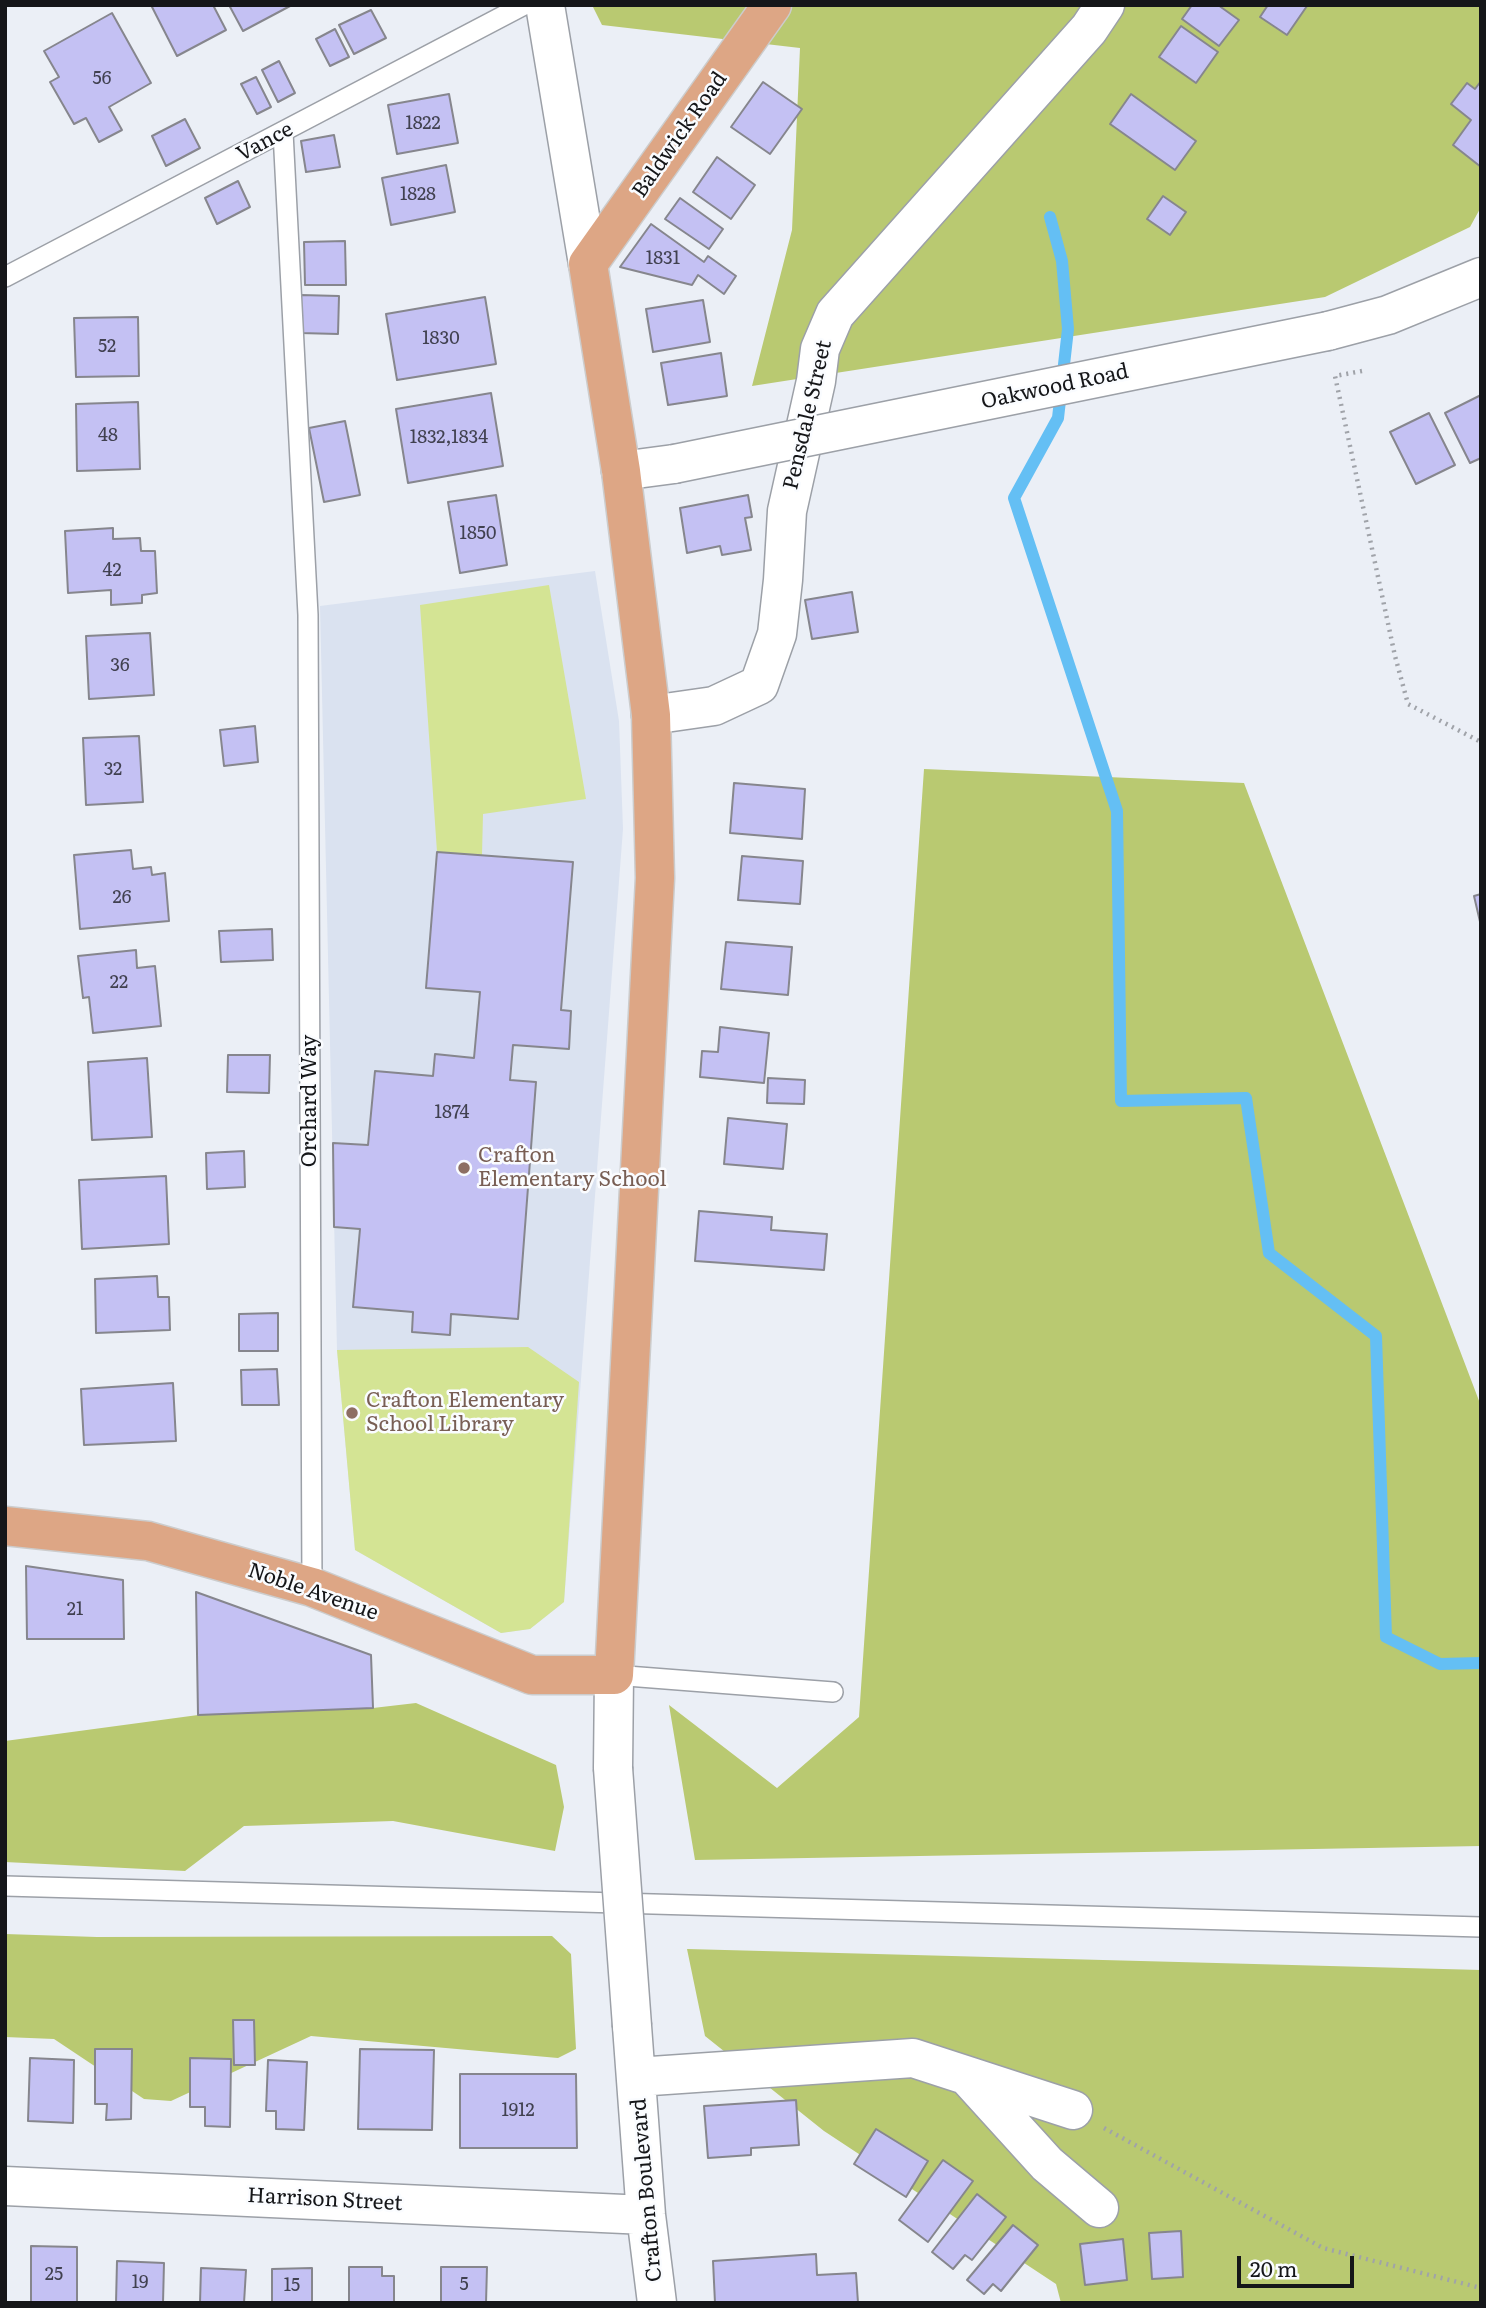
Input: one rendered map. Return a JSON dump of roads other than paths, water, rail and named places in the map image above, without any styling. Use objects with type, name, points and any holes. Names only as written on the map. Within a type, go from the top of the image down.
[{"type":"main road","name":"Baldwick Road","points":[[588,264],[772,5]]},
{"type":"main road","points":[[588,264],[621,471],[651,715],[655,878],[614,1675]]},
{"type":"main road","name":"Noble Avenue","points":[[5,1526],[148,1541],[312,1587],[532,1675],[614,1675]]},
{"type":"street","points":[[545,5],[588,264]]},
{"type":"street","name":"Pensdale Street","points":[[651,715],[714,706],[760,685],[777,634],[787,511],[814,390],[820,349],[835,314],[1089,29],[1105,5]]},
{"type":"street","name":"Oakwood Road","points":[[621,471],[674,464],[1328,331],[1388,315],[1481,277]]},
{"type":"street","name":"Crafton Boulevard","points":[[614,1675],[613,1768],[646,2215],[657,2303]]},
{"type":"street","points":[[637,2077],[913,2058],[1073,2110]]},
{"type":"street","points":[[966,2076],[1047,2164],[1099,2208]]},
{"type":"street","name":"Harrison Street","points":[[5,2186],[646,2215]]},
{"type":"lane","name":"Vance","points":[[5,277],[524,5]]},
{"type":"lane","name":"Orchard Way","points":[[283,132],[308,615],[312,1587]]},
{"type":"lane","points":[[614,1675],[833,1692]]},
{"type":"lane","points":[[5,1886],[1481,1927]]},
{"type":"waterway","points":[[1050,217],[1062,261],[1068,329],[1058,418],[1014,498],[1117,811],[1121,1101],[1246,1098],[1269,1253],[1376,1336],[1386,1637],[1440,1664],[1481,1663]]},
{"type":"place","name":"Crafton Elementary School","points":[[464,1168]]},
{"type":"place","name":"Crafton Elementary School Library","points":[[352,1413]]}]
